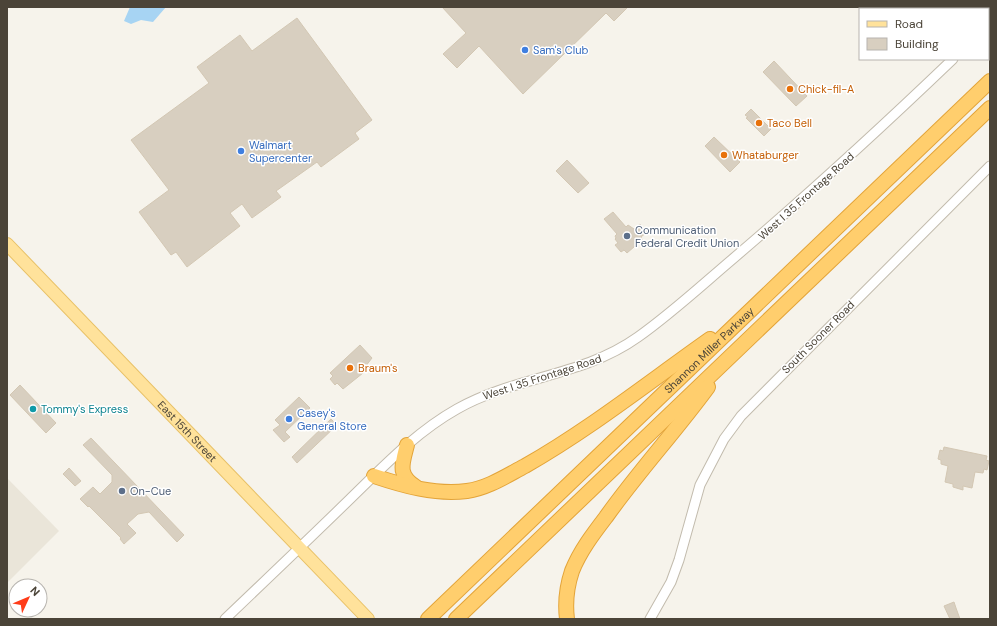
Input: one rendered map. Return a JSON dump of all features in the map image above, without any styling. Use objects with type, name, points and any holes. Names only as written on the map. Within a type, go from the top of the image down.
[{"type":"highway","name":"Shannon Miller Parkway","points":[[428,619],[990,81]]},
{"type":"highway","name":"Shannon Miller Parkway","points":[[456,619],[990,108]]},
{"type":"highway","points":[[374,476],[434,492],[467,491],[483,488],[544,455],[586,428],[748,312]]},
{"type":"highway","points":[[567,619],[567,588],[572,570],[586,544],[622,495],[677,429],[731,356]]},
{"type":"highway","points":[[407,445],[402,469],[404,478],[418,488]]},
{"type":"main road","name":"East 15th Street","points":[[7,244],[368,619]]},
{"type":"street","name":"West I 35 Frontage Road","points":[[225,619],[407,445],[446,415],[475,400],[521,382],[562,373],[598,360],[618,351],[639,337],[792,210],[952,60]]},
{"type":"street","name":"South Sooner Road","points":[[650,619],[671,582],[679,560],[700,485],[724,439],[741,416],[990,166]]},
{"type":"shaded area","points":[[7,478],[59,531],[12,578],[8,578],[7,583]]},
{"type":"water","points":[[130,7],[166,7],[153,22],[141,20],[131,24],[124,21]]},
{"type":"building","name":"Sam's Club","points":[[442,7],[628,7],[614,21],[606,13],[523,94],[479,46],[457,68],[443,54],[466,33]]},
{"type":"building","name":"Walmart Supercenter","points":[[297,18],[372,120],[355,133],[359,139],[321,167],[317,162],[276,191],[281,197],[252,218],[242,204],[230,213],[240,226],[187,267],[176,252],[171,255],[139,212],[169,190],[131,140],[209,83],[197,67],[240,35],[252,51]]},
{"type":"building","name":"Chick-fil-A","points":[[774,61],[807,96],[796,106],[763,72]]},
{"type":"building","name":"Taco Bell","points":[[751,109],[771,129],[764,136],[746,118],[748,117],[745,115]]},
{"type":"building","name":"Whataburger","points":[[714,137],[740,162],[730,172],[705,146]]},
{"type":"building","points":[[567,160],[589,183],[578,193],[556,171]]},
{"type":"building","points":[[613,212],[626,227],[628,225],[634,229],[640,224],[647,232],[641,237],[642,240],[627,253],[624,250],[621,252],[615,245],[618,243],[615,239],[617,234],[604,219]]},
{"type":"building","name":"Braum's","points":[[360,345],[372,358],[362,371],[363,373],[343,389],[337,383],[335,385],[330,379],[333,376],[330,373]]},
{"type":"building","name":"Tommy's Express","points":[[20,385],[56,423],[46,433],[10,395]]},
{"type":"building","name":"Casey's General Store","points":[[299,397],[310,408],[285,432],[290,437],[284,442],[273,430],[280,425],[275,420]]},
{"type":"building","name":"Casey's General Store","points":[[331,419],[337,425],[297,463],[292,457]]},
{"type":"building","name":"On-Cue","points":[[91,438],[184,535],[177,542],[149,512],[138,514],[127,524],[136,533],[124,544],[120,539],[121,538],[80,499],[93,487],[100,494],[112,482],[112,475],[83,445]]},
{"type":"building","points":[[944,447],[987,456],[986,460],[989,461],[987,470],[984,469],[983,473],[975,472],[972,488],[963,486],[963,490],[953,487],[953,484],[945,482],[948,466],[941,464],[941,460],[938,459],[940,450],[943,451]]},
{"type":"building","points":[[69,468],[81,481],[75,486],[63,474]]},
{"type":"building","points":[[954,602],[960,619],[950,619],[944,606]]},
{"type":"place","name":"Sam's Club","points":[[525,50]]},
{"type":"place","name":"Chick-fil-A","points":[[790,89]]},
{"type":"place","name":"Taco Bell","points":[[759,123]]},
{"type":"place","name":"Walmart Supercenter","points":[[241,151]]},
{"type":"place","name":"Whataburger","points":[[724,155]]},
{"type":"place","name":"Communication Federal Credit Union","points":[[627,236]]},
{"type":"place","name":"Braum's","points":[[350,368]]},
{"type":"place","name":"Tommy's Express","points":[[33,409]]},
{"type":"place","name":"Casey's General Store","points":[[289,419]]},
{"type":"place","name":"On-Cue","points":[[122,491]]}]
